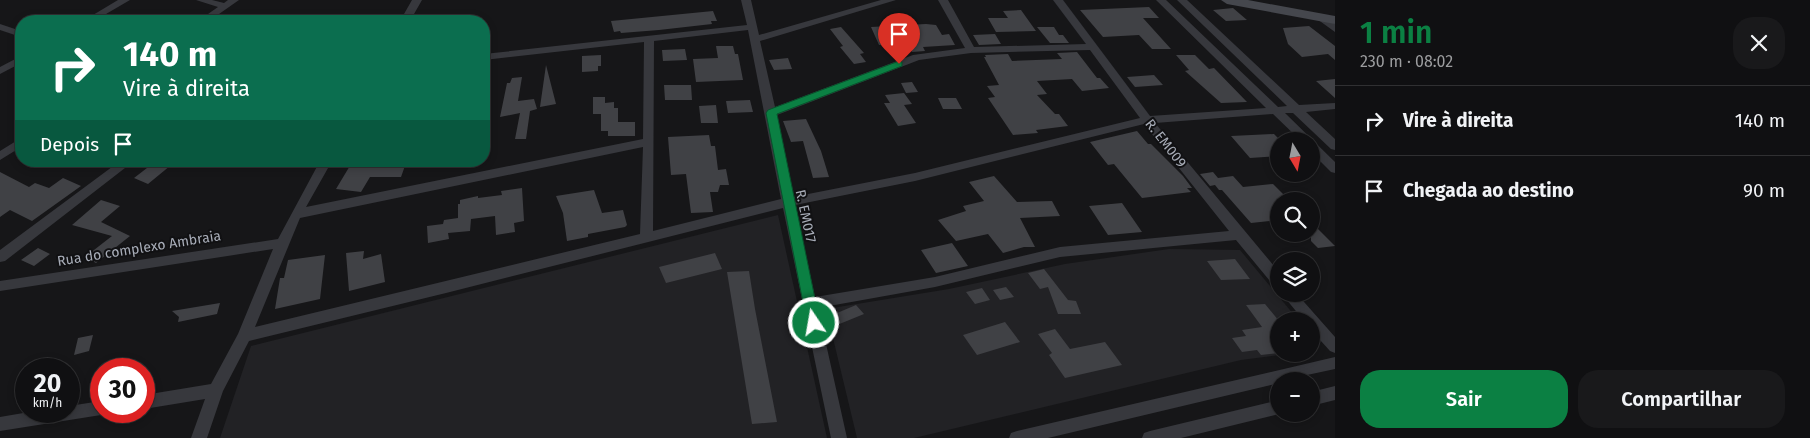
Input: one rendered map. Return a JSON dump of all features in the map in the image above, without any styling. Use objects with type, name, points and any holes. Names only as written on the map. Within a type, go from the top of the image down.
[{"type":"street","points":[[99,15],[125,0]]},
{"type":"street","points":[[201,0],[225,6]]},
{"type":"street","points":[[211,15],[234,0]]},
{"type":"street","points":[[408,15],[417,0]]},
{"type":"street","name":"R. EM017","points":[[746,0],[838,438]]},
{"type":"street","points":[[490,56],[650,39],[754,33],[891,0]]},
{"type":"street","points":[[943,0],[971,50]]},
{"type":"street","name":"R. EM009","points":[[1058,0],[1147,120],[1239,236],[1270,272]]},
{"type":"street","points":[[1161,0],[1298,132]]},
{"type":"street","points":[[1182,0],[1335,146]]},
{"type":"street","points":[[1227,0],[1335,20]]},
{"type":"street","points":[[1287,0],[1335,9]]},
{"type":"street","points":[[1320,17],[1335,29]]},
{"type":"street","points":[[0,27],[15,32]]},
{"type":"street","points":[[646,238],[650,39]]},
{"type":"street","points":[[771,113],[917,57],[971,50],[1094,47]]},
{"type":"street","points":[[0,72],[15,63]]},
{"type":"street","points":[[244,336],[340,314],[788,202],[915,177],[1147,120],[1335,106]]},
{"type":"street","points":[[296,214],[649,142]]},
{"type":"street","points":[[0,156],[15,146]]},
{"type":"street","points":[[1320,154],[1335,169]]},
{"type":"street","points":[[0,257],[120,167]]},
{"type":"street","points":[[199,438],[216,390],[244,336],[282,243],[323,167]]},
{"type":"street","points":[[809,304],[934,282],[1060,252],[1239,236]]},
{"type":"street","name":"Rua do complexo Ambraia","points":[[0,286],[282,243]]},
{"type":"street","points":[[1296,302],[1335,347]]},
{"type":"street","points":[[1017,438],[1335,363]]},
{"type":"street","points":[[155,400],[216,390]]},
{"type":"street","points":[[1320,397],[1335,394]]},
{"type":"street","points":[[1150,438],[1270,409]]},
{"type":"street","points":[[0,424],[90,410]]},
{"type":"shaded area","points":[[778,215],[827,438],[220,438],[251,346]]},
{"type":"shaded area","points":[[1169,249],[1240,250],[1270,286],[1270,302],[1283,302],[1292,312],[1270,312],[1270,356],[1241,360],[914,438],[857,438],[826,309],[949,289],[1065,264]]},
{"type":"building","points":[[1149,7],[1159,18],[1143,18],[1171,49],[1152,49],[1139,35],[1103,37],[1080,10]]},
{"type":"building","points":[[1233,8],[1247,20],[1226,21],[1213,10]]},
{"type":"building","points":[[1021,10],[1036,31],[996,32],[988,18],[1008,18],[1003,11]]},
{"type":"building","points":[[713,11],[717,21],[711,21],[712,24],[659,30],[614,32],[611,21]]},
{"type":"building","points":[[936,25],[942,35],[949,34],[955,45],[923,47],[925,51],[912,52],[908,44],[879,45],[871,27]]},
{"type":"building","points":[[1309,26],[1335,46],[1335,60],[1328,54],[1302,57],[1288,44],[1283,28]]},
{"type":"building","points":[[841,27],[864,53],[860,54],[866,62],[854,64],[840,47],[843,46],[830,29]]},
{"type":"building","points":[[1037,27],[1054,27],[1059,35],[1063,35],[1069,43],[1050,43]]},
{"type":"building","points":[[995,34],[1001,44],[979,45],[973,35]]},
{"type":"building","points":[[716,46],[733,46],[735,54],[738,54],[743,80],[696,82],[693,59],[718,58]]},
{"type":"building","points":[[685,49],[687,60],[663,61],[662,50]]},
{"type":"building","points":[[1077,52],[1097,78],[1100,78],[1109,88],[1082,91],[1072,79],[1037,81],[1047,94],[1037,95],[1055,114],[1059,114],[1068,126],[1036,130],[1038,133],[1013,135],[988,98],[995,97],[987,86],[999,85],[984,57],[986,57],[985,55],[1008,54],[1012,61],[1062,59],[1057,53]]},
{"type":"building","points":[[601,55],[601,66],[598,66],[598,71],[582,72],[582,56]]},
{"type":"building","points":[[1176,55],[1195,55],[1209,69],[1214,68],[1247,102],[1221,103],[1185,71],[1189,70]]},
{"type":"building","points":[[788,58],[792,69],[774,70],[769,60]]},
{"type":"building","points":[[546,65],[556,104],[540,107]]},
{"type":"building","points":[[1154,75],[1163,85],[1135,87],[1127,77]]},
{"type":"building","points":[[522,77],[518,101],[534,99],[537,109],[530,111],[526,139],[515,139],[520,113],[500,117],[507,83],[510,83],[512,78]]},
{"type":"building","points":[[1335,79],[1335,98],[1316,81]]},
{"type":"building","points":[[912,82],[918,92],[906,93],[901,83]]},
{"type":"building","points":[[664,85],[691,85],[692,100],[665,100]]},
{"type":"building","points":[[904,93],[912,104],[904,105],[916,123],[898,126],[884,103],[890,103],[885,95]]},
{"type":"building","points":[[593,97],[605,97],[605,103],[614,102],[614,108],[618,108],[618,122],[635,122],[635,136],[608,136],[608,131],[601,131],[601,114],[593,114]]},
{"type":"building","points":[[938,98],[956,98],[962,109],[943,109]]},
{"type":"building","points":[[750,100],[753,112],[728,113],[726,101]]},
{"type":"building","points":[[716,105],[718,123],[701,123],[699,106]]},
{"type":"building","points":[[806,119],[821,151],[829,177],[813,178],[803,141],[791,142],[783,121]]},
{"type":"building","points":[[1137,131],[1148,144],[1151,144],[1183,176],[1192,188],[1187,188],[1191,192],[1142,198],[1114,164],[1108,165],[1090,142]]},
{"type":"building","points":[[1270,134],[1270,157],[1250,158],[1231,136]]},
{"type":"building","points":[[709,135],[711,146],[715,146],[718,170],[726,169],[729,185],[720,185],[718,192],[710,192],[713,212],[691,213],[686,174],[671,175],[668,137]]},
{"type":"building","points":[[148,167],[169,167],[148,184],[134,178]]},
{"type":"building","points":[[349,167],[405,167],[401,177],[370,177],[361,192],[336,189]]},
{"type":"building","points":[[0,172],[29,187],[35,183],[49,188],[63,178],[81,186],[32,221],[10,210],[0,217]]},
{"type":"building","points":[[1213,172],[1218,178],[1233,176],[1243,187],[1273,184],[1281,192],[1270,192],[1270,221],[1251,223],[1222,190],[1219,190],[1215,185],[1210,186],[1200,174]]},
{"type":"building","points":[[994,176],[1017,202],[1052,201],[1060,216],[1020,218],[1035,247],[1024,247],[1003,253],[988,234],[956,241],[938,220],[966,211],[963,206],[984,201],[969,182]]},
{"type":"building","points":[[522,188],[524,221],[514,223],[515,232],[496,235],[495,216],[471,219],[470,231],[448,233],[449,239],[428,243],[427,226],[443,224],[444,220],[458,218],[458,204],[460,204],[460,200],[478,196],[478,198],[502,195],[501,191]]},
{"type":"building","points":[[594,190],[602,213],[623,210],[627,225],[588,234],[588,237],[567,241],[563,213],[556,196]]},
{"type":"building","points":[[101,200],[120,206],[101,222],[130,236],[96,263],[85,257],[112,236],[72,225]]},
{"type":"building","points":[[1122,203],[1142,232],[1108,235],[1089,206]]},
{"type":"building","points":[[1320,231],[1335,246],[1318,248],[1312,242],[1320,242]]},
{"type":"building","points":[[952,243],[968,266],[936,273],[921,250]]},
{"type":"building","points":[[38,248],[50,254],[34,266],[21,260]]},
{"type":"building","points":[[364,251],[363,259],[381,254],[385,282],[349,291],[346,253]]},
{"type":"building","points":[[715,253],[722,269],[666,283],[659,267]]},
{"type":"building","points":[[325,255],[320,299],[275,309],[280,278],[284,278],[288,260]]},
{"type":"building","points":[[1235,259],[1250,279],[1221,280],[1207,261]]},
{"type":"building","points":[[1044,269],[1068,300],[1076,301],[1081,314],[1058,314],[1048,287],[1040,289],[1028,273]]},
{"type":"building","points":[[749,271],[777,422],[752,424],[727,272]]},
{"type":"building","points":[[1006,287],[1014,297],[1000,300],[993,290]]},
{"type":"building","points":[[982,288],[990,300],[975,304],[966,292]]},
{"type":"building","points":[[220,303],[217,314],[178,322],[179,317],[172,311]]},
{"type":"building","points":[[1265,304],[1272,312],[1270,312],[1270,354],[1261,355],[1257,350],[1242,352],[1232,338],[1246,336],[1242,330],[1262,327],[1246,305]]},
{"type":"building","points":[[856,305],[864,314],[837,325],[830,316]]},
{"type":"building","points":[[1005,322],[1020,342],[977,355],[963,335]]},
{"type":"building","points":[[1055,329],[1070,349],[1105,342],[1122,365],[1065,378],[1049,355],[1052,353],[1038,334]]},
{"type":"building","points":[[93,335],[89,351],[74,355],[78,338]]},
{"type":"route","points":[[814,323],[771,113],[899,64]]}]
